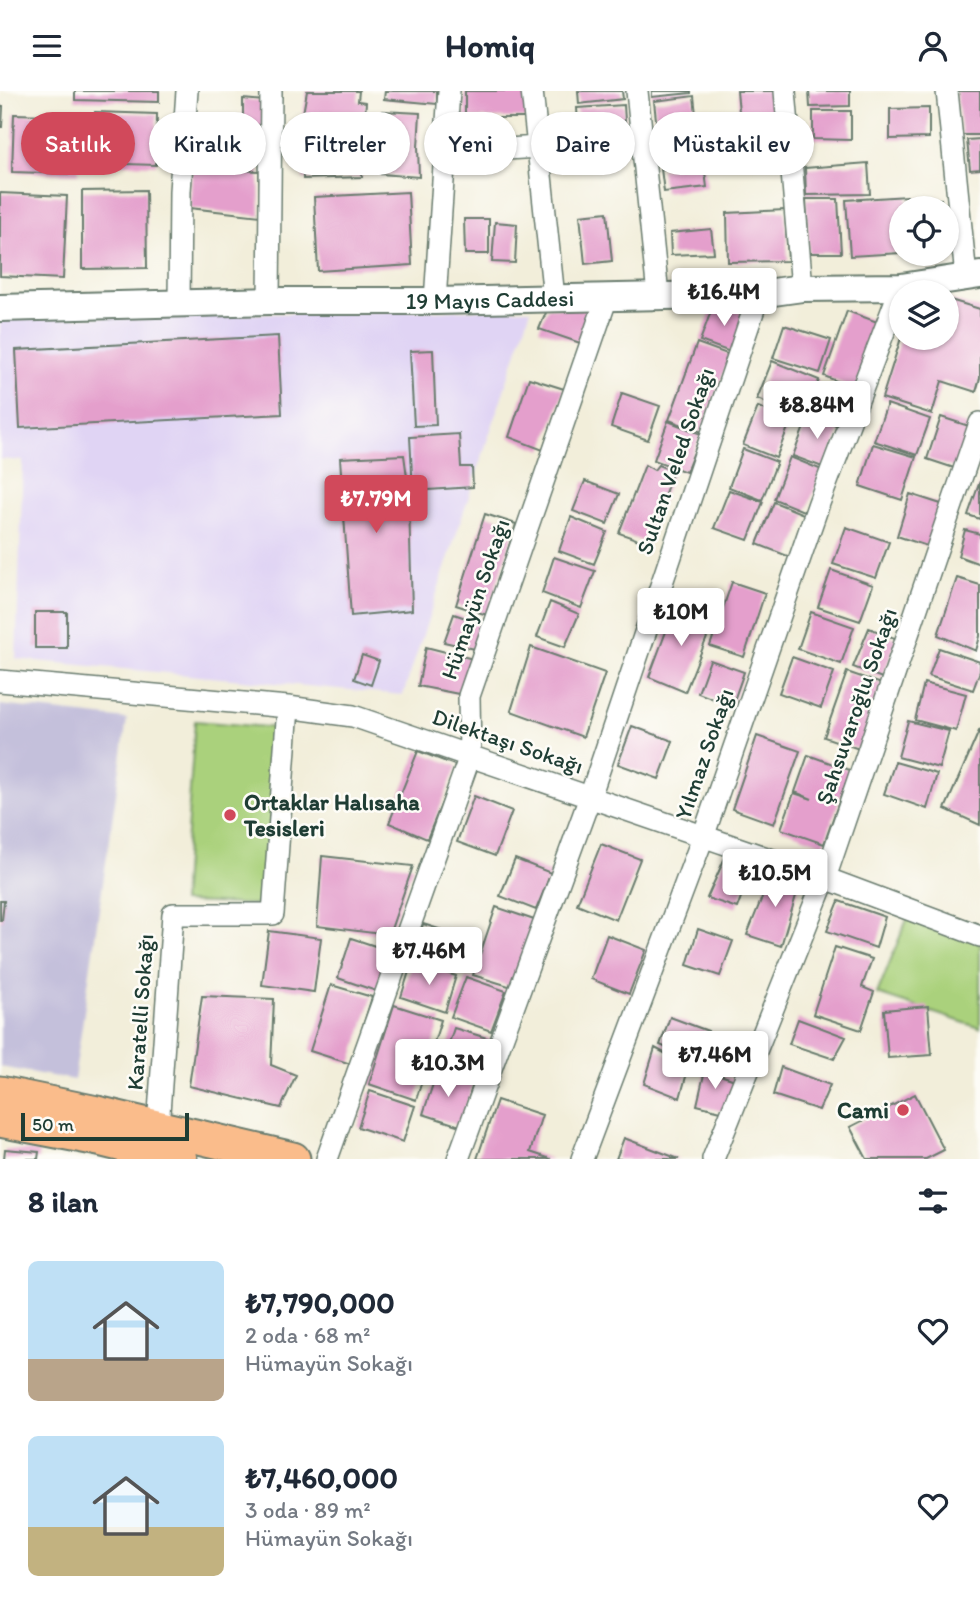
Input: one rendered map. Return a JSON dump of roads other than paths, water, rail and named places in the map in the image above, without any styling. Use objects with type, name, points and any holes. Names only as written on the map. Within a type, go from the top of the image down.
[{"type":"main road","points":[[0,1093],[102,1137],[158,1127],[293,1159]]},
{"type":"main road","points":[[0,1120],[102,1137],[180,1159]]},
{"type":"street","points":[[178,304],[180,191],[187,91]]},
{"type":"street","points":[[269,301],[271,91]]},
{"type":"street","points":[[447,112],[449,91]]},
{"type":"street","points":[[532,91],[534,112]]},
{"type":"street","points":[[637,91],[658,295]]},
{"type":"street","points":[[785,91],[802,288]]},
{"type":"street","points":[[947,91],[973,276]]},
{"type":"street","points":[[435,301],[443,175]]},
{"type":"street","points":[[541,175],[554,298]]},
{"type":"street","name":"19 Mayıs Caddesi","points":[[947,280],[973,276]]},
{"type":"street","name":"19 Mayıs Caddesi","points":[[0,308],[759,294],[802,288],[889,287]]},
{"type":"street","name":"Sultan Veled Sokağı","points":[[458,1159],[590,797],[759,294]]},
{"type":"street","name":"Hümayün Sokağı","points":[[327,1159],[470,756],[469,696],[607,297]]},
{"type":"street","name":"Yılmaz Sokağı","points":[[582,1159],[703,837],[819,503],[889,319]]},
{"type":"street","name":"Şahsuvaroğlu Sokağı","points":[[713,1159],[825,878],[980,423]]},
{"type":"street","name":"Dilektaşı Sokağı","points":[[0,681],[288,707],[353,716],[825,878],[980,936]]},
{"type":"street","name":"Karatelli Sokağı","points":[[158,1127],[173,914],[273,914],[288,707]]},
{"type":"place","name":"Ortaklar Halısaha Tesisleri","points":[[230,815]]},
{"type":"place","name":"Cami","points":[[903,1110]]}]
